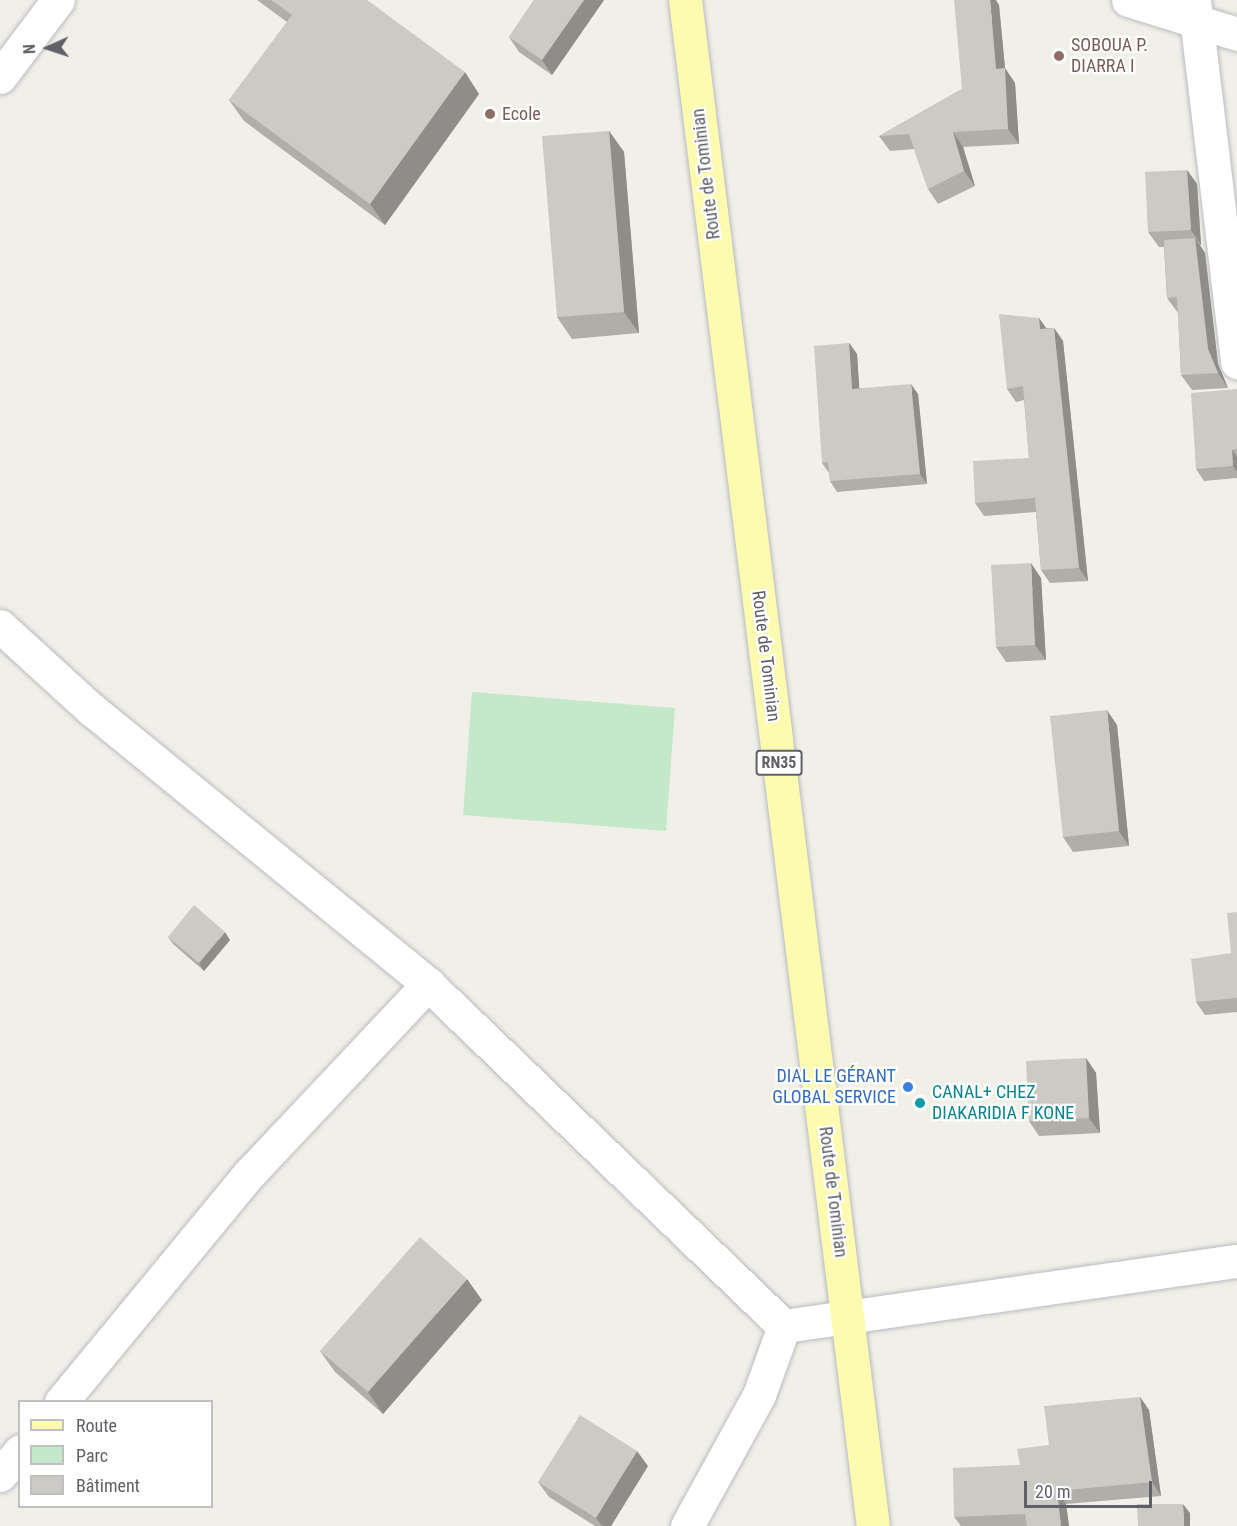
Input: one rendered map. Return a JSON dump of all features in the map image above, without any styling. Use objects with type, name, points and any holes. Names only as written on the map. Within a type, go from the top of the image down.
[{"type":"main road","name":"Route de Tominian","points":[[685,0],[873,1526]]},
{"type":"street","points":[[0,77],[58,0]]},
{"type":"street","points":[[1128,0],[1195,11],[1237,34]]},
{"type":"street","points":[[1195,11],[1237,362]]},
{"type":"street","points":[[0,626],[91,709],[428,984],[784,1326]]},
{"type":"street","points":[[62,1400],[250,1173],[428,984]]},
{"type":"street","points":[[784,1326],[1237,1261]]},
{"type":"street","points":[[687,1526],[759,1395],[784,1326]]},
{"type":"street","points":[[0,1475],[18,1453]]},
{"type":"green space","points":[[472,692],[675,708],[666,831],[463,815]]},
{"type":"building","points":[[271,0],[367,0],[465,72],[370,204],[229,100],[292,15]]},
{"type":"building","points":[[534,0],[584,0],[542,60],[509,37]]},
{"type":"building","points":[[954,0],[990,0],[996,69],[1005,68],[1008,129],[953,132],[964,171],[928,189],[909,134],[879,136],[962,89]]},
{"type":"building","points":[[609,131],[624,312],[557,317],[542,136]]},
{"type":"building","points":[[1187,170],[1191,230],[1148,232],[1145,172]]},
{"type":"building","points":[[1195,238],[1208,349],[1218,373],[1181,375],[1177,297],[1167,298],[1164,240]]},
{"type":"building","points":[[999,314],[1039,318],[1040,329],[1054,328],[1079,568],[1041,570],[1035,498],[975,503],[973,461],[1029,458],[1023,386],[1007,389]]},
{"type":"building","points":[[849,343],[852,389],[911,384],[920,474],[830,481],[828,462],[822,463],[814,346]]},
{"type":"building","points":[[1237,389],[1237,449],[1232,450],[1233,466],[1196,469],[1191,393]]},
{"type":"building","points":[[1031,563],[1035,645],[996,647],[991,565]]},
{"type":"building","points":[[1107,710],[1119,831],[1063,837],[1050,716]]},
{"type":"building","points":[[194,905],[225,932],[199,963],[168,937]]},
{"type":"building","points":[[1237,912],[1237,998],[1196,1002],[1191,959],[1231,953],[1227,913]]},
{"type":"building","points":[[1086,1058],[1089,1118],[1029,1121],[1026,1061]]},
{"type":"building","points":[[420,1237],[467,1279],[368,1392],[320,1351]]},
{"type":"building","points":[[1140,1397],[1152,1482],[1057,1491],[1061,1526],[1027,1526],[1025,1514],[954,1517],[953,1468],[1020,1465],[1017,1449],[1049,1445],[1044,1406]]},
{"type":"building","points":[[580,1415],[637,1451],[596,1518],[538,1482]]},
{"type":"building","points":[[1137,1504],[1183,1504],[1184,1526],[1138,1526]]},
{"type":"place","name":"SOBOUA P. DIARRA I","points":[[1059,56]]},
{"type":"place","name":"Ecole","points":[[490,114]]},
{"type":"place","name":"DIAL LE GÉRANT GLOBAL SERVICE","points":[[908,1087]]},
{"type":"place","name":"CANAL+ CHEZ DIAKARIDIA F KONE","points":[[920,1103]]}]
